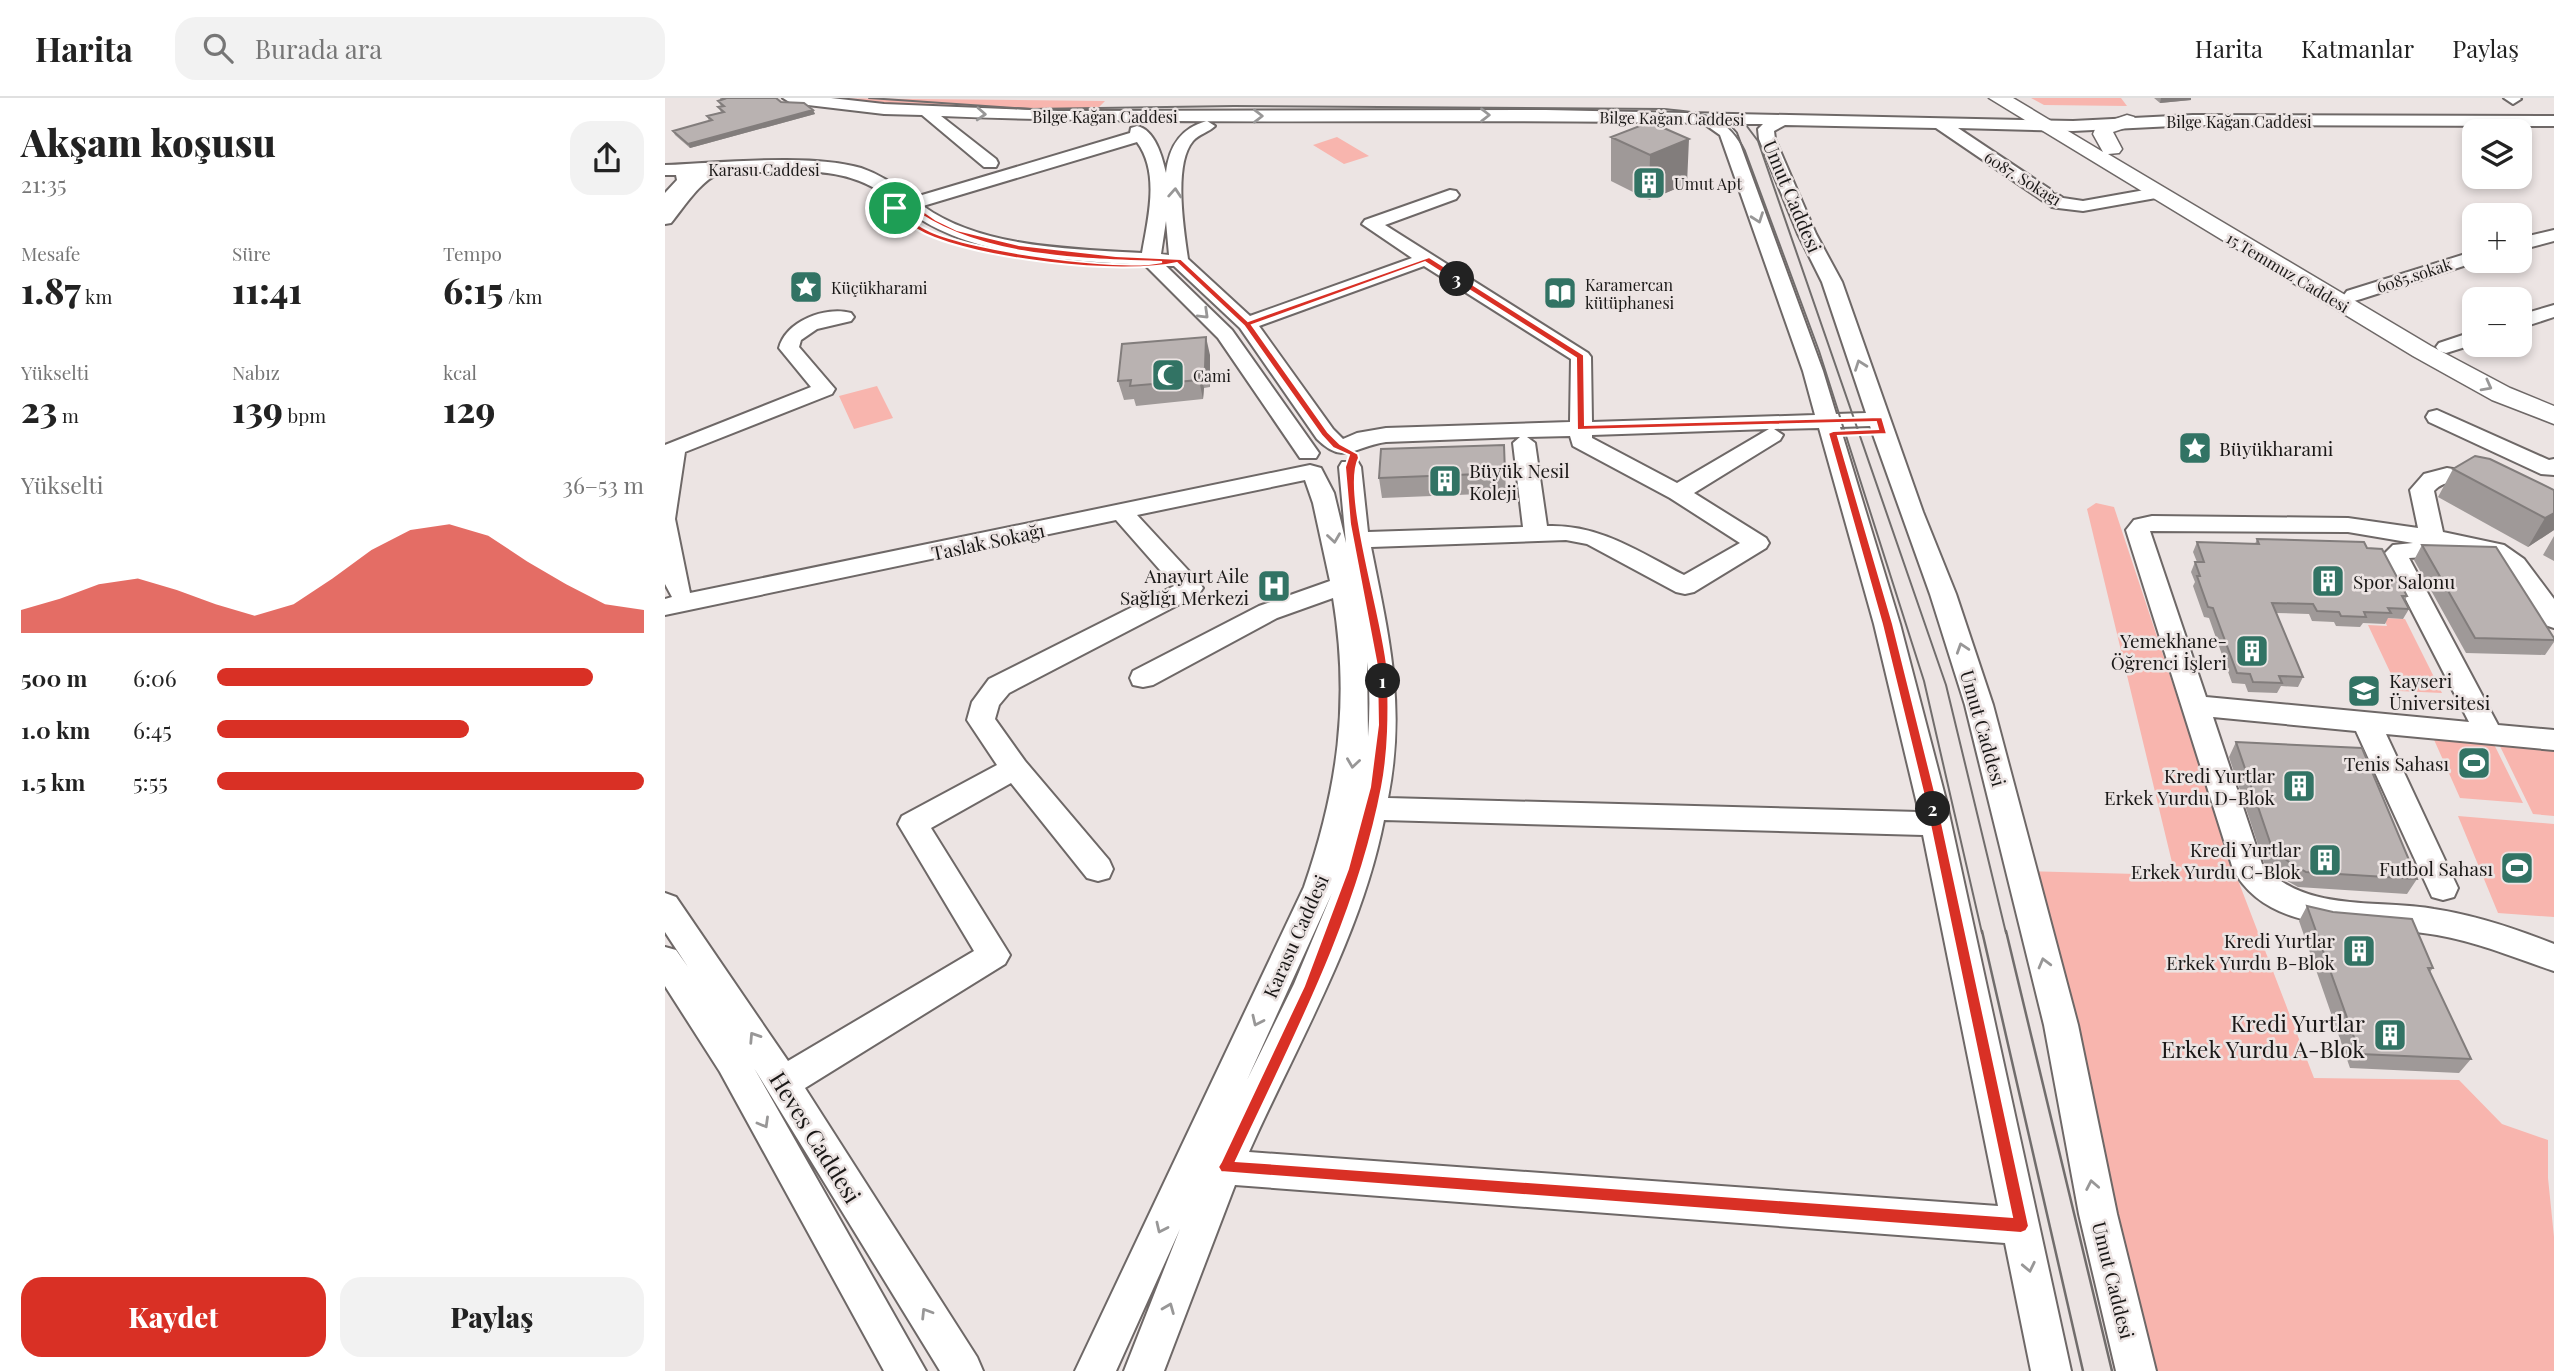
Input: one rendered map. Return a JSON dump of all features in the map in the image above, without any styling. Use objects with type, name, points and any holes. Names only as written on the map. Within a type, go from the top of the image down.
[{"type":"main road","points":[[1976,114],[1990,108],[1989,98]]},
{"type":"main road","points":[[1999,98],[2045,116]]},
{"type":"main road","name":"15 Temmuz Caddesi","points":[[2045,116],[2112,149],[2354,295],[2447,347],[2531,388],[2554,396]]},
{"type":"main road","name":"15 Temmuz Caddesi","points":[[2045,116],[2156,192],[2422,351],[2501,394],[2554,416]]},
{"type":"main road","points":[[2112,149],[2103,134],[2104,129],[2127,121]]},
{"type":"street","name":"Bilge Kağan Caddesi","points":[[791,98],[859,107],[1110,116],[1534,115],[1939,123],[2045,116],[2257,111],[2485,115],[2508,110],[2513,99]]},
{"type":"street","points":[[1121,98],[1109,111],[1110,116],[1119,126],[1140,133],[1155,155],[1159,184],[1153,262]]},
{"type":"street","points":[[1234,98],[1235,103],[1226,116],[1193,132],[1182,142],[1174,210],[1179,261],[1247,324],[1325,434],[1346,456]]},
{"type":"street","name":"Bilge Kağan Caddesi","points":[[1334,99],[1699,105],[2127,121],[2554,120]]},
{"type":"street","points":[[2513,99],[2529,112],[2554,120]]},
{"type":"street","points":[[932,111],[930,115],[990,163]]},
{"type":"street","name":"Umut Caddesi","points":[[1705,118],[1728,133],[1796,319],[1831,427],[1887,624],[1936,824],[2052,1371]]},
{"type":"street","name":"Umut Caddesi","points":[[1784,119],[1766,129],[1767,139],[1807,234],[1832,282],[1958,637],[1990,743],[2061,1025],[2098,1214],[2136,1371]]},
{"type":"street","name":"6087. Sokağı","points":[[1939,123],[2059,203],[2083,206],[2156,192]]},
{"type":"street","points":[[902,206],[1140,133],[1169,132],[1206,125]]},
{"type":"street","name":"Karasu Caddesi","points":[[665,170],[696,176]]},
{"type":"street","points":[[665,219],[673,202],[696,176]]},
{"type":"street","name":"Karasu Caddesi","points":[[665,180],[696,176],[834,181],[864,186],[902,206],[908,221],[928,233],[972,248],[1035,259],[1179,261]]},
{"type":"street","points":[[1450,195],[1371,224],[1581,357],[1581,435]]},
{"type":"street","points":[[2532,241],[2554,236]]},
{"type":"street","points":[[1247,324],[1426,259]]},
{"type":"street","name":"6085.sokak","points":[[2354,295],[2462,260]]},
{"type":"street","name":"Karasu Caddesi","points":[[1095,1371],[1319,887],[1332,851],[1350,783],[1357,716],[1354,649],[1344,585],[1324,493],[1309,464],[1225,334],[1153,262]]},
{"type":"street","points":[[2532,318],[2554,311]]},
{"type":"street","points":[[665,516],[674,448],[824,389],[789,348],[789,343],[795,334],[806,327],[844,317]]},
{"type":"street","points":[[2447,347],[2462,342]]},
{"type":"street","points":[[2437,417],[2549,469],[2554,466]]},
{"type":"street","points":[[1346,456],[1393,450],[1524,443],[1581,435],[1881,425]]},
{"type":"street","points":[[1309,464],[1337,474],[1346,456],[1365,438],[1386,435],[1772,435],[1831,427]]},
{"type":"street","points":[[1358,540],[1566,533],[1594,538],[1685,586],[1757,543],[1581,435]]},
{"type":"street","points":[[1678,493],[1772,435]]},
{"type":"street","points":[[1524,443],[1536,534]]},
{"type":"street","name":"Karasu Caddesi","points":[[1144,1371],[1226,1167],[1310,986],[1354,869],[1371,808],[1381,755],[1384,695],[1379,639],[1358,540],[1346,456]]},
{"type":"street","name":"Taslak Sokağı","points":[[670,598],[1121,512],[1252,482],[1309,464]]},
{"type":"street","name":"Taslak Sokağı","points":[[670,598],[1309,464]]},
{"type":"street","points":[[2432,538],[2422,490],[2427,483],[2442,475],[2470,477],[2554,512]]},
{"type":"street","points":[[1098,869],[1015,768],[981,720],[982,711],[999,686],[1190,588],[1121,512]]},
{"type":"street","points":[[665,522],[670,598]]},
{"type":"street","points":[[2554,619],[2512,559],[2491,548],[2348,525],[2152,523],[2140,527],[2138,533],[2248,869],[2267,891],[2278,898],[2304,906],[2399,916],[2470,929],[2554,958]]},
{"type":"street","points":[[2462,543],[2455,551],[2402,550],[2395,555],[2489,734]]},
{"type":"street","points":[[1143,678],[1268,612],[1344,585]]},
{"type":"street","points":[[2195,706],[2554,740]]},
{"type":"street","points":[[2366,722],[2443,888]]},
{"type":"street","points":[[782,1083],[994,955],[913,824],[1015,768]]},
{"type":"street","points":[[1371,808],[1936,824]]},
{"type":"street","name":"Heves Caddesi","points":[[665,906],[723,989],[963,1371]]},
{"type":"street","name":"Heves Caddesi","points":[[665,960],[731,1061],[906,1371]]},
{"type":"street","points":[[1226,1167],[2021,1226]]},
{"type":"shaded area","points":[[809,98],[1105,101],[1099,107],[1098,114],[878,105]]},
{"type":"shaded area","points":[[2031,98],[2121,98],[2127,106],[2044,105]]},
{"type":"shaded area","points":[[1337,137],[1369,156],[1344,164],[1313,145]]},
{"type":"shaded area","points":[[877,386],[893,418],[854,429],[839,396]]},
{"type":"shaded area","points":[[2096,503],[2114,507],[2236,875],[2314,1078],[2459,1080],[2502,1124],[2548,1140],[2548,1178],[2554,1237],[2554,1371],[2154,1371],[2024,871],[2175,875],[2087,509]]},
{"type":"shaded area","points":[[2384,618],[2405,619],[2442,693],[2399,691],[2368,625],[2387,626]]},
{"type":"shaded area","name":"Tenis Sahası","points":[[2427,724],[2486,728],[2523,803],[2460,798]]},
{"type":"shaded area","points":[[2497,740],[2554,743],[2554,816],[2533,814]]},
{"type":"shaded area","name":"Futbol Sahası","points":[[2458,816],[2554,824],[2554,917],[2498,913]]},
{"type":"building","points":[[722,98],[776,98],[781,102],[804,103],[813,110],[688,144],[673,131],[712,120],[707,116],[724,112],[718,107],[724,106],[718,101],[724,99]]},
{"type":"building","points":[[1650,122],[1689,139],[1650,155],[1611,137]]},
{"type":"building","points":[[1206,337],[1205,368],[1199,369],[1199,380],[1130,386],[1131,380],[1118,381],[1122,344]]},
{"type":"building","points":[[1504,445],[1505,473],[1379,478],[1381,449]]},
{"type":"building","points":[[2475,456],[2490,459],[2554,490],[2554,513],[2545,518],[2453,469]]},
{"type":"building","points":[[2257,539],[2364,542],[2367,548],[2382,549],[2407,596],[2402,596],[2409,609],[2388,608],[2391,613],[2364,612],[2366,617],[2341,616],[2339,612],[2317,611],[2313,604],[2272,603],[2303,677],[2279,676],[2282,683],[2253,682],[2250,674],[2237,673],[2213,608],[2208,607],[2195,562],[2204,562],[2197,542],[2259,544]]},
{"type":"building","points":[[2422,545],[2496,547],[2554,640],[2475,638]]},
{"type":"building","points":[[2236,742],[2362,748],[2417,879],[2306,872],[2289,862],[2272,848]]},
{"type":"building","points":[[2307,906],[2333,912],[2412,919],[2433,968],[2428,968],[2471,1059],[2360,1054]]},
{"type":"tram line","points":[[869,98],[1030,109],[1234,106],[1664,109],[1702,114],[1721,122],[1738,138],[1745,151],[1819,351],[1924,681],[1982,933]]},
{"type":"tram line","points":[[1727,116],[1746,125],[1758,141],[1946,685],[2006,933]]},
{"type":"tram line","points":[[1982,931],[2083,1371]]},
{"type":"tram line","points":[[2006,931],[2112,1371]]},
{"type":"place","name":"Umut Apt","points":[[1649,183]]},
{"type":"place","name":"Küçükharami","points":[[806,287]]},
{"type":"place","name":"Karamercan kütüphanesi","points":[[1560,293]]},
{"type":"place","name":"Cami","points":[[1168,375]]},
{"type":"place","name":"Büyükharami","points":[[2195,448]]},
{"type":"place","name":"Büyük Nesil Koleji","points":[[1445,481]]},
{"type":"place","name":"Spor Salonu","points":[[2328,581]]},
{"type":"place","name":"Anayurt Aile Sağlığı Merkezi","points":[[1274,586]]},
{"type":"place","name":"Yemekhane- Öğrenci İşleri","points":[[2252,651]]},
{"type":"place","name":"Kayseri Üniversitesi","points":[[2364,691]]},
{"type":"place","name":"Tenis Sahası","points":[[2474,763]]},
{"type":"place","name":"Kredi Yurtlar Erkek Yurdu D-Blok","points":[[2299,786]]},
{"type":"place","name":"Kredi Yurtlar Erkek Yurdu C-Blok","points":[[2325,860]]},
{"type":"place","name":"Futbol Sahası","points":[[2517,868]]},
{"type":"place","name":"Kredi Yurtlar Erkek Yurdu B-Blok","points":[[2359,951]]},
{"type":"place","name":"Kredi Yurtlar Erkek Yurdu A-Blok","points":[[2390,1035]]},
{"type":"route","points":[[895,208],[909,204],[934,222],[955,232],[1019,248],[1116,258],[1179,261],[1247,324],[1325,434],[1337,446],[1349,450],[1355,458],[1350,467],[1355,524],[1383,666],[1383,725],[1376,787],[1362,844],[1336,921],[1279,1056],[1240,1132],[1226,1167],[2021,1226],[1931,800],[1887,624],[1833,433],[1884,432],[1879,419],[1580,428],[1581,357],[1426,259],[1247,324],[1189,270],[1179,261],[1155,266],[1096,264],[991,252],[940,238],[917,228],[895,208]]}]
